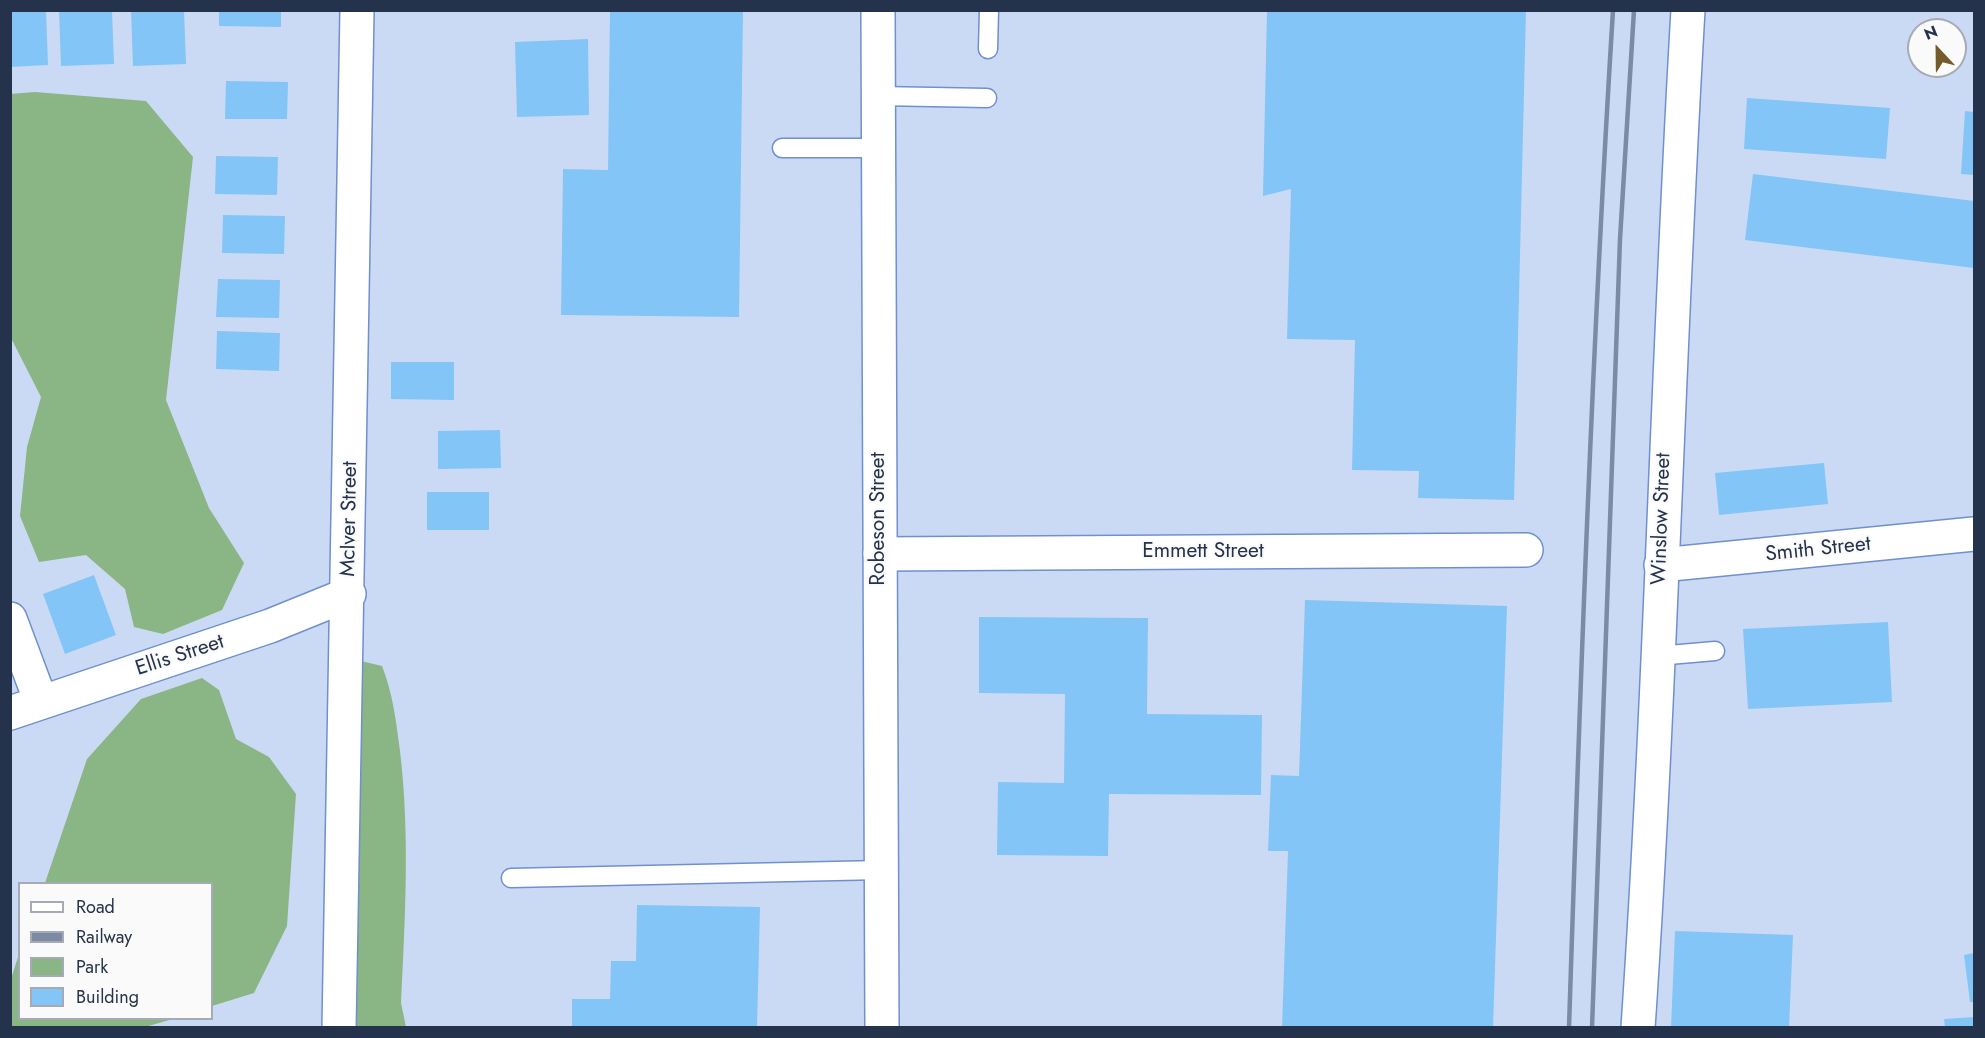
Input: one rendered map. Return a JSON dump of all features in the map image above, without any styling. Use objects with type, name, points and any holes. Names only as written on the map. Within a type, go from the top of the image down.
[{"type":"street","name":"McIver Street","points":[[339,1028],[349,594],[357,10]]},
{"type":"street","name":"Robeson Street","points":[[878,10],[882,1028]]},
{"type":"street","name":"Winslow Street","points":[[1638,1028],[1688,10]]},
{"type":"street","name":"Smith Street","points":[[1661,565],[1974,534]]},
{"type":"street","name":"Emmett Street","points":[[879,554],[1526,550]]},
{"type":"street","name":"Ellis Street","points":[[10,713],[270,626],[349,594]]},
{"type":"street","points":[[10,619],[41,702]]},
{"type":"lane","points":[[988,10],[988,49]]},
{"type":"lane","points":[[877,96],[987,98]]},
{"type":"lane","points":[[782,148],[877,148]]},
{"type":"lane","points":[[1658,656],[1714,651]]},
{"type":"lane","points":[[512,878],[882,870]]},
{"type":"green space","points":[[35,92],[146,101],[193,157],[166,400],[209,508],[244,563],[222,610],[163,634],[134,627],[125,589],[86,555],[39,562],[20,516],[27,447],[41,397],[11,338],[10,94]]},
{"type":"green space","points":[[361,661],[382,666],[391,697],[400,751],[406,845],[401,1003],[406,1027],[352,1028]]},
{"type":"green space","points":[[202,678],[219,690],[236,739],[269,757],[296,794],[287,926],[254,993],[213,1006],[213,882],[45,882],[87,759],[141,699]]},
{"type":"green space","points":[[18,957],[18,1020],[170,1020],[145,1027],[11,1027],[11,979]]},
{"type":"building","points":[[10,10],[46,10],[48,65],[10,67]]},
{"type":"building","points":[[59,10],[112,10],[114,64],[61,66]]},
{"type":"building","points":[[131,10],[184,10],[186,64],[133,66]]},
{"type":"building","points":[[219,10],[281,10],[281,27],[219,26]]},
{"type":"building","points":[[610,10],[743,10],[739,317],[561,315],[563,169],[608,170]]},
{"type":"building","points":[[1267,10],[1526,10],[1514,500],[1418,498],[1419,471],[1352,470],[1355,340],[1287,339],[1291,189],[1263,196]]},
{"type":"building","points":[[588,39],[589,115],[517,117],[515,42]]},
{"type":"building","points":[[226,81],[288,82],[287,119],[225,119]]},
{"type":"building","points":[[1747,98],[1890,108],[1886,159],[1744,149]]},
{"type":"building","points":[[1965,111],[1974,112],[1974,175],[1961,174]]},
{"type":"building","points":[[216,156],[278,157],[277,195],[215,194]]},
{"type":"building","points":[[1753,174],[1974,201],[1974,268],[1745,240]]},
{"type":"building","points":[[223,215],[285,216],[284,254],[222,253]]},
{"type":"building","points":[[218,279],[280,280],[279,318],[216,317]]},
{"type":"building","points":[[217,331],[280,333],[279,371],[216,369]]},
{"type":"building","points":[[391,362],[454,362],[454,400],[391,399]]},
{"type":"building","points":[[500,430],[501,468],[438,469],[438,431]]},
{"type":"building","points":[[1824,463],[1828,504],[1719,515],[1715,473]]},
{"type":"building","points":[[427,492],[489,492],[489,530],[427,530]]},
{"type":"building","points":[[94,575],[116,635],[65,654],[43,594]]},
{"type":"building","points":[[1305,600],[1507,606],[1493,1028],[1282,1028],[1288,851],[1268,851],[1271,775],[1299,776]]},
{"type":"building","points":[[979,617],[1148,618],[1147,714],[1262,715],[1261,795],[1109,794],[1108,856],[997,855],[998,782],[1064,783],[1065,694],[979,693]]},
{"type":"building","points":[[1888,622],[1892,702],[1748,709],[1743,629]]},
{"type":"building","points":[[637,905],[760,907],[757,1028],[572,1028],[572,999],[610,999],[611,961],[636,961]]},
{"type":"building","points":[[1675,931],[1793,935],[1789,1028],[1671,1028]]},
{"type":"building","points":[[1974,953],[1974,1002],[1970,1002],[1964,955]]},
{"type":"building","points":[[1974,1017],[1974,1028],[1945,1028],[1944,1019]]},
{"type":"railway","points":[[1569,1028],[1587,519],[1613,10]]},
{"type":"railway","points":[[1592,1028],[1620,239],[1634,10]]}]
